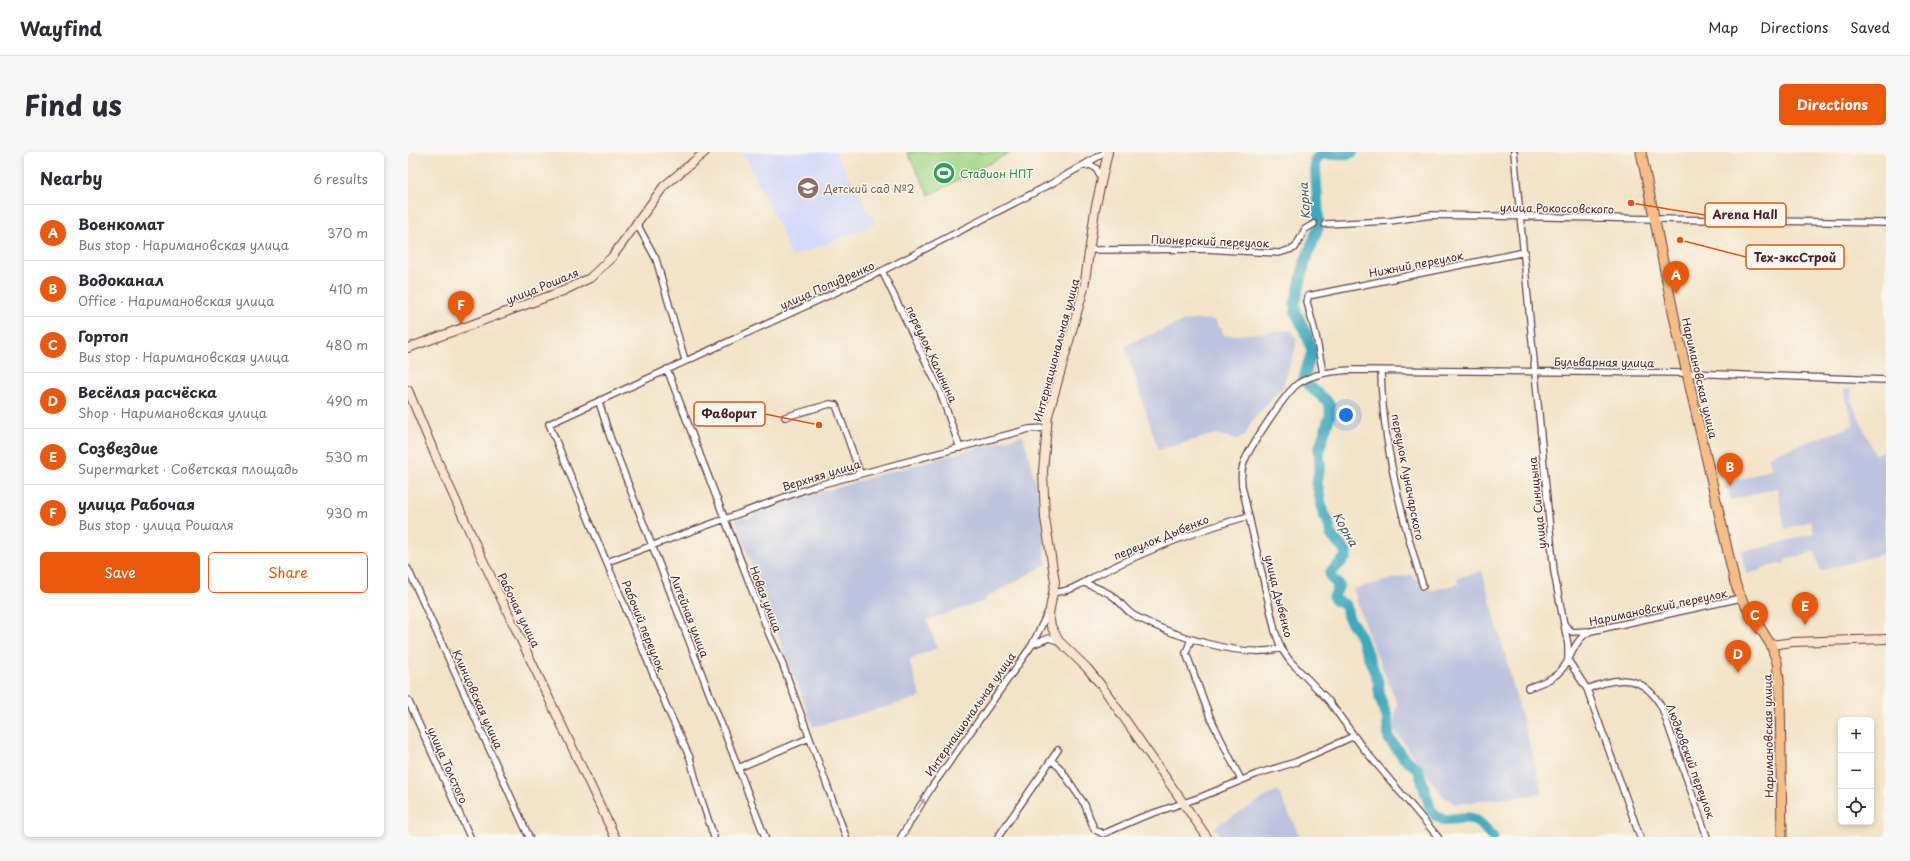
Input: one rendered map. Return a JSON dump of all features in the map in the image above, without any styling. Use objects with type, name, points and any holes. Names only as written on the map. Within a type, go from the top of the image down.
[{"type":"main road","name":"Наримановская улица","points":[[1641,152],[1653,220],[1686,374],[1735,583],[1741,598],[1771,645],[1777,662],[1780,689],[1782,837]]},
{"type":"street","name":"улица Рошаля","points":[[408,348],[563,291],[586,280],[597,272],[612,257],[636,222],[664,186],[705,152]]},
{"type":"street","name":"улица Попудренко","points":[[549,424],[599,402],[685,360],[882,271],[1107,152]]},
{"type":"street","name":"Интернациональная улица","points":[[901,837],[931,788],[1032,645],[1040,630],[1051,602],[1054,592],[1054,575],[1043,496],[1046,428],[1054,391],[1084,288],[1095,210],[1107,152]]},
{"type":"street","name":"улица Синицына","points":[[1514,152],[1525,252],[1534,371],[1554,572],[1569,648],[1568,660]]},
{"type":"street","points":[[1081,167],[1090,165],[1096,168],[1100,172],[1101,181]]},
{"type":"street","name":"улица Рокоссовского","points":[[1325,224],[1390,221],[1432,216],[1886,223]]},
{"type":"street","points":[[636,222],[656,259],[685,360]]},
{"type":"street","name":"Пионерский переулок","points":[[1090,250],[1204,249],[1279,253],[1295,248],[1304,229],[1314,224]]},
{"type":"street","name":"Нижний переулок","points":[[1323,373],[1316,336],[1306,302],[1308,296],[1525,252]]},
{"type":"street","name":"переулок Калинина","points":[[882,271],[939,389],[960,448]]},
{"type":"street","name":"Новая улица","points":[[667,369],[769,634],[781,660],[846,837]]},
{"type":"street","name":"Бульварная улица","points":[[1250,451],[1291,389],[1299,382],[1323,373],[1342,371],[1534,371],[1886,380]]},
{"type":"street","name":"переулок Луначарского","points":[[1381,371],[1384,409],[1395,477],[1423,586]]},
{"type":"street","name":"Рабочая улица","points":[[408,390],[436,457],[483,560],[615,837]]},
{"type":"street","name":"Литейная улица","points":[[599,402],[607,431],[765,837]]},
{"type":"street","points":[[785,417],[830,404],[836,405],[860,473]]},
{"type":"street","name":"Рабочий переулок","points":[[549,424],[665,703],[690,758],[699,792],[714,837]]},
{"type":"street","name":"Верхняя улица","points":[[607,562],[797,492],[860,473],[1029,429],[1046,428]]},
{"type":"street","name":"улица Дыбенко","points":[[1250,451],[1241,476],[1275,631],[1282,648],[1299,672],[1328,700],[1354,736],[1438,837]]},
{"type":"street","name":"переулок Дыбенко","points":[[1054,592],[1068,591],[1103,572],[1221,524],[1249,516]]},
{"type":"street","name":"Клинцовская улица","points":[[408,569],[529,837]]},
{"type":"street","points":[[1084,583],[1109,593],[1137,618],[1191,639],[1257,651],[1270,651],[1282,648]]},
{"type":"street","name":"Наримановский переулок","points":[[1528,688],[1557,674],[1568,660],[1578,640],[1591,631],[1741,598]]},
{"type":"street","name":"Интернациональная улица","points":[[1051,602],[1049,620],[1052,630],[1059,641]]},
{"type":"street","points":[[1563,622],[1572,632],[1591,631]]},
{"type":"street","points":[[1032,645],[1049,638],[1059,641],[1093,675],[1207,837]]},
{"type":"street","points":[[1191,639],[1186,650],[1188,657],[1210,717],[1241,780]]},
{"type":"street","points":[[1771,645],[1793,642],[1886,639]]},
{"type":"street","points":[[1568,660],[1587,689],[1640,837]]},
{"type":"street","name":"Людковский переулок","points":[[1587,689],[1610,680],[1625,679],[1642,685],[1654,696],[1662,708],[1708,837]]},
{"type":"street","name":"улица Толстого","points":[[408,700],[470,837]]},
{"type":"street","points":[[1051,760],[1060,768],[1085,805],[1093,827],[1098,833],[1106,833],[1133,821],[1184,803],[1241,780],[1296,762],[1354,736]]},
{"type":"street","points":[[738,768],[809,738]]},
{"type":"street","points":[[998,837],[1058,750]]},
{"type":"shaded area","name":"Детский сад №2","points":[[743,152],[835,152],[876,224],[791,257],[781,230]]},
{"type":"shaded area","points":[[1198,319],[1215,320],[1225,336],[1292,330],[1293,336],[1296,336],[1296,347],[1283,387],[1251,422],[1245,436],[1236,439],[1215,434],[1158,450],[1125,345],[1184,321]]},
{"type":"shaded area","points":[[1844,389],[1851,389],[1851,400],[1875,454],[1886,450],[1886,553],[1820,571],[1815,552],[1813,552],[1785,560],[1785,563],[1762,568],[1762,570],[1746,574],[1740,551],[1761,548],[1814,533],[1811,521],[1785,529],[1777,488],[1730,500],[1728,489],[1726,490],[1725,479],[1738,476],[1740,480],[1772,468],[1768,456],[1847,428],[1854,424],[1845,398]]},
{"type":"shaded area","points":[[1023,435],[1039,496],[1045,546],[1043,547],[1047,564],[985,598],[985,601],[927,620],[937,648],[909,660],[921,697],[813,727],[735,520],[743,517],[747,519],[753,517],[755,513],[882,474]]},
{"type":"shaded area","points":[[1482,571],[1542,790],[1541,794],[1456,804],[1443,796],[1393,728],[1397,703],[1369,637],[1353,589],[1412,574],[1413,579],[1419,578],[1421,587],[1430,591],[1458,584],[1457,578]]},
{"type":"shaded area","points":[[1278,790],[1300,837],[1221,837],[1214,827]]},
{"type":"green space","name":"Стадион НПТ","points":[[907,152],[1011,152],[929,195]]},
{"type":"waterway","name":"Корна","points":[[1353,152],[1346,155],[1322,154],[1315,160],[1319,226],[1305,262],[1295,304],[1296,313],[1308,338],[1312,352],[1304,377],[1310,387],[1327,401],[1330,406],[1330,415],[1319,450],[1320,465],[1317,483],[1323,514],[1328,521],[1331,535],[1346,552],[1346,557],[1330,573],[1331,578],[1339,585],[1334,597],[1335,600],[1346,605],[1348,617],[1360,635],[1378,681],[1380,698],[1387,716],[1389,739],[1404,758],[1418,769],[1431,810],[1435,815],[1444,820],[1472,818],[1481,824],[1493,837]]},
{"type":"place","name":"Стадион НПТ","points":[[944,173]]},
{"type":"place","name":"Детский сад №2","points":[[808,188]]},
{"type":"place","name":"Arena Hall","points":[[1631,203]]},
{"type":"place","name":"Тех-эксСтрой","points":[[1680,240]]},
{"type":"place","name":"Военкомат","points":[[1676,294]]},
{"type":"place","name":"улица Рабочая","points":[[461,324]]},
{"type":"place","name":"Фаворит","points":[[819,425]]},
{"type":"place","name":"Водоканал","points":[[1730,486]]},
{"type":"place","name":"Созвездие","points":[[1805,625]]},
{"type":"place","name":"Гортоп","points":[[1755,634]]},
{"type":"place","name":"Весёлая расчёска","points":[[1738,673]]}]
